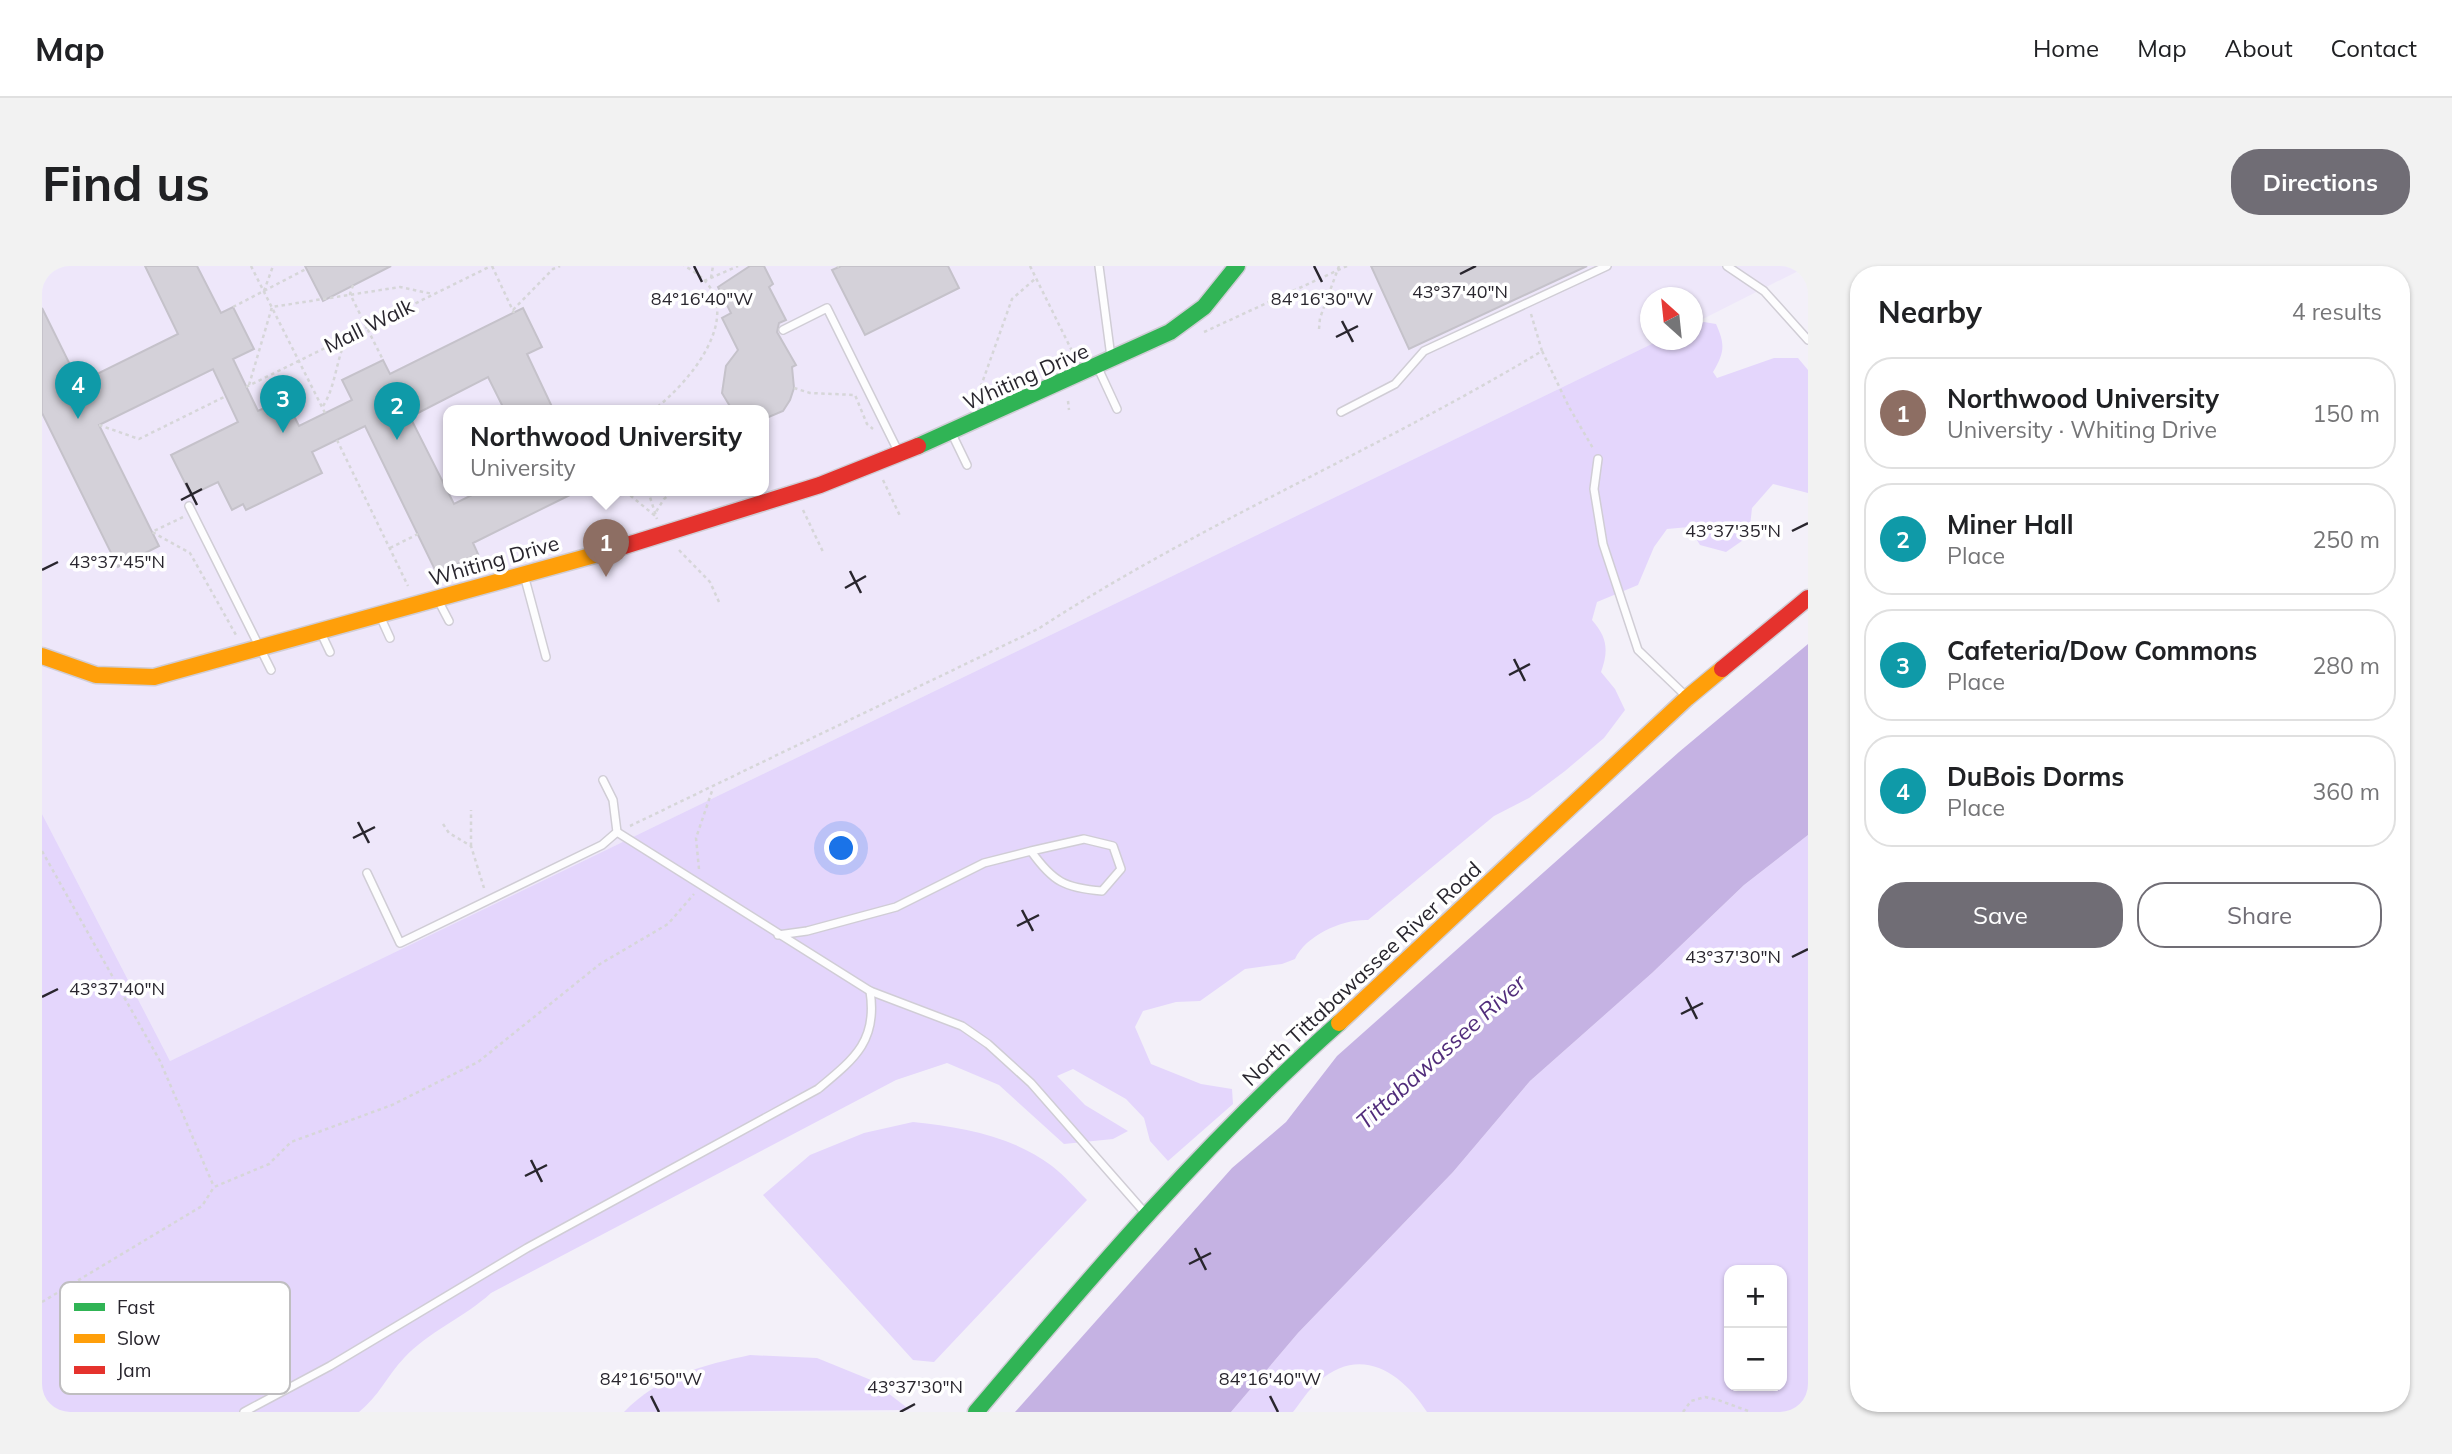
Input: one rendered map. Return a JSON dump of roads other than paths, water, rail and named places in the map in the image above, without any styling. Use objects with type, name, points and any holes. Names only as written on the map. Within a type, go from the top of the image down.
[{"type":"street","name":"Whiting Drive","points":[[42,656],[86,674],[119,680],[154,677],[669,534],[793,494],[952,433],[1170,332],[1204,307],[1237,266]]},
{"type":"street","name":"North Tittabawassee River Road","points":[[976,1412],[1017,1360],[1225,1130],[1296,1060],[1418,952],[1687,698],[1808,598]]},
{"type":"lane","points":[[1099,266],[1104,364],[1117,409]]},
{"type":"lane","points":[[1341,412],[1395,384],[1424,351],[1607,266]]},
{"type":"lane","points":[[1727,266],[1764,291],[1808,340]]},
{"type":"lane","points":[[783,330],[827,308],[900,454]]},
{"type":"lane","points":[[952,433],[967,465]]},
{"type":"lane","points":[[1598,459],[1594,489],[1603,544],[1638,650],[1687,698]]},
{"type":"lane","points":[[190,509],[271,670]]},
{"type":"lane","points":[[524,575],[546,657]]},
{"type":"lane","points":[[437,599],[449,621]]},
{"type":"lane","points":[[380,615],[390,638]]},
{"type":"lane","points":[[320,631],[330,652]]},
{"type":"lane","points":[[603,780],[612,800],[617,832],[870,991],[962,1026],[988,1044],[1031,1083],[1149,1217]]},
{"type":"lane","points":[[366,873],[400,943],[602,845],[617,832]]},
{"type":"lane","points":[[777,935],[807,932],[897,907],[984,863],[1031,851],[1084,839],[1113,846],[1121,869],[1102,891],[1072,889],[1046,873],[1031,851]]},
{"type":"lane","points":[[290,1387],[538,1241],[818,1089],[849,1063],[866,1041],[874,1014],[870,991]]},
{"type":"lane","points":[[244,1412],[278,1394]]},
{"type":"water","name":"Tittabawassee River","points":[[1808,644],[1808,835],[1744,885],[1652,973],[1530,1081],[1453,1172],[1298,1333],[1231,1412],[1015,1412],[1232,1168],[1286,1122],[1337,1056],[1679,752]]},
{"type":"place","name":"DuBois Dorms","points":[[78,419]]},
{"type":"place","name":"Cafeteria/Dow Commons","points":[[283,433]]},
{"type":"place","name":"Miner Hall","points":[[397,440]]},
{"type":"place","name":"Northwood University","points":[[606,577]]}]
